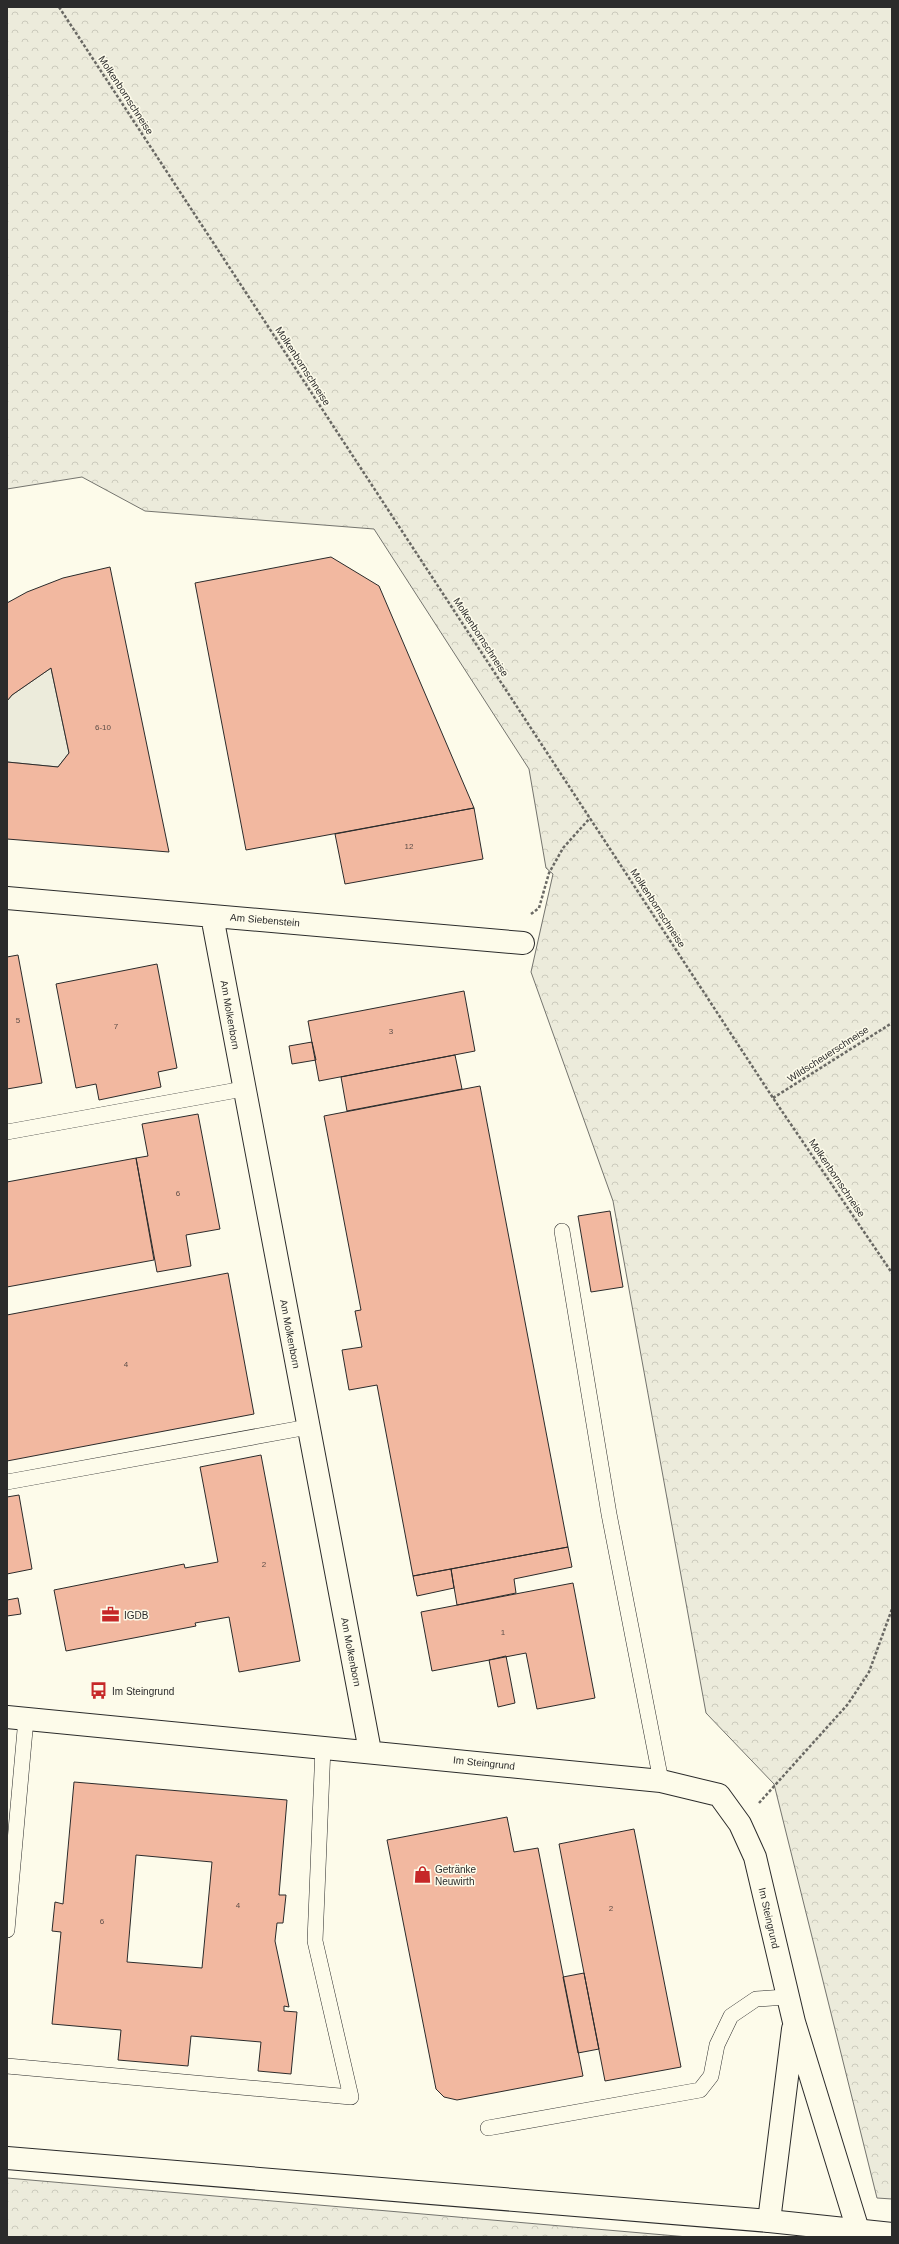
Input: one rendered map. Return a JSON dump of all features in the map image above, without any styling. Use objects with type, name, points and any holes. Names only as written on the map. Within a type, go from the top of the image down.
[{"type":"street","name":"Am Siebenstein","points":[[7,898],[514,942]]},
{"type":"street","name":"Am Molkenborn","points":[[212,916],[243,1089],[370,1751]]},
{"type":"street","name":"Im Steingrund","points":[[16,1718],[661,1780],[719,1796],[740,1824],[754,1857],[794,2022],[858,2230]]},
{"type":"street","name":"Im Steingrund","points":[[769,2221],[794,2022]]},
{"type":"street","points":[[7,2158],[769,2221],[892,2234]]},
{"type":"lane","points":[[7,1132],[243,1089]]},
{"type":"lane","points":[[562,1231],[609,1514],[661,1780]]},
{"type":"lane","points":[[7,1482],[308,1427]]},
{"type":"lane","points":[[7,1930],[16,1718]]},
{"type":"lane","points":[[7,2066],[351,2097],[315,1941],[323,1747]]},
{"type":"lane","points":[[488,2128],[700,2090],[711,2076],[717,2045],[731,2016],[756,1999],[788,1997]]},
{"type":"path","name":"Molkenbornschneise","points":[[59,7],[774,1098],[892,1273]]},
{"type":"path","points":[[514,942],[527,917],[539,908],[549,873],[562,848],[590,818]]},
{"type":"path","name":"Wildscheuerschneise","points":[[774,1098],[892,1023]]},
{"type":"path","points":[[740,1824],[848,1704],[869,1672],[892,1609]]},
{"type":"green space","points":[[7,7],[892,7],[892,2199],[877,2198],[774,1784],[706,1713],[613,1201],[531,972],[553,874],[546,868],[529,769],[374,529],[145,511],[82,477],[7,489]]},
{"type":"green space","points":[[51,668],[69,753],[58,767],[7,762],[7,701],[12,695]]},
{"type":"green space","points":[[7,2178],[688,2237],[7,2237]]},
{"type":"building","points":[[331,557],[379,586],[474,808],[246,850],[195,583]]},
{"type":"building","points":[[110,567],[169,852],[7,839],[7,762],[58,767],[69,753],[51,668],[12,695],[7,701],[7,603],[27,592],[63,578]]},
{"type":"building","points":[[474,808],[483,859],[345,884],[335,834]]},
{"type":"building","points":[[18,955],[42,1083],[7,1089],[7,957]]},
{"type":"building","points":[[157,964],[177,1068],[158,1072],[161,1087],[99,1100],[96,1084],[76,1088],[56,984]]},
{"type":"building","points":[[464,991],[475,1051],[319,1081],[308,1021]]},
{"type":"building","points":[[312,1042],[316,1060],[292,1064],[289,1046]]},
{"type":"building","points":[[455,1055],[462,1089],[347,1111],[341,1077]]},
{"type":"building","points":[[480,1086],[568,1547],[413,1576],[377,1385],[349,1390],[342,1350],[362,1347],[355,1311],[361,1310],[324,1116]]},
{"type":"building","points":[[198,1114],[220,1229],[186,1235],[191,1266],[157,1272],[136,1158],[148,1156],[142,1124]]},
{"type":"building","points":[[136,1158],[154,1260],[7,1287],[7,1182]]},
{"type":"building","points":[[610,1211],[623,1287],[591,1292],[578,1216]]},
{"type":"building","points":[[228,1273],[254,1414],[7,1461],[7,1315]]},
{"type":"building","points":[[261,1455],[300,1661],[239,1672],[229,1617],[195,1623],[196,1626],[66,1651],[54,1590],[184,1564],[185,1568],[218,1562],[200,1467]]},
{"type":"building","points":[[19,1495],[32,1569],[7,1574],[7,1497]]},
{"type":"building","points":[[568,1547],[572,1567],[514,1579],[516,1593],[457,1605],[451,1569]]},
{"type":"building","points":[[451,1569],[454,1588],[417,1596],[413,1576]]},
{"type":"building","points":[[573,1583],[595,1698],[537,1709],[526,1653],[432,1671],[421,1612]]},
{"type":"building","points":[[18,1598],[21,1614],[7,1616],[7,1600]]},
{"type":"building","points":[[506,1656],[515,1703],[498,1707],[489,1660]]},
{"type":"building","points":[[74,1782],[287,1800],[279,1895],[286,1895],[283,1923],[277,1923],[275,1941],[289,2007],[284,2006],[284,2011],[297,2012],[291,2074],[258,2071],[261,2042],[191,2036],[188,2066],[118,2060],[121,2030],[52,2024],[61,1932],[52,1931],[55,1902],[63,1904]],"holes":[[[136,1855],[212,1862],[202,1968],[127,1962]]]},
{"type":"building","points":[[507,1817],[514,1852],[538,1848],[583,2076],[457,2100],[444,2097],[436,2089],[387,1840]]},
{"type":"building","points":[[634,1829],[681,2067],[605,2081],[559,1844]]},
{"type":"building","points":[[584,1973],[599,2049],[578,2053],[563,1977]]},
{"type":"place","name":"IGDB","points":[[111,1615]]},
{"type":"place","name":"Im Steingrund","points":[[99,1691]]},
{"type":"place","name":"Getränke Neuwirth","points":[[422,1875]]}]
